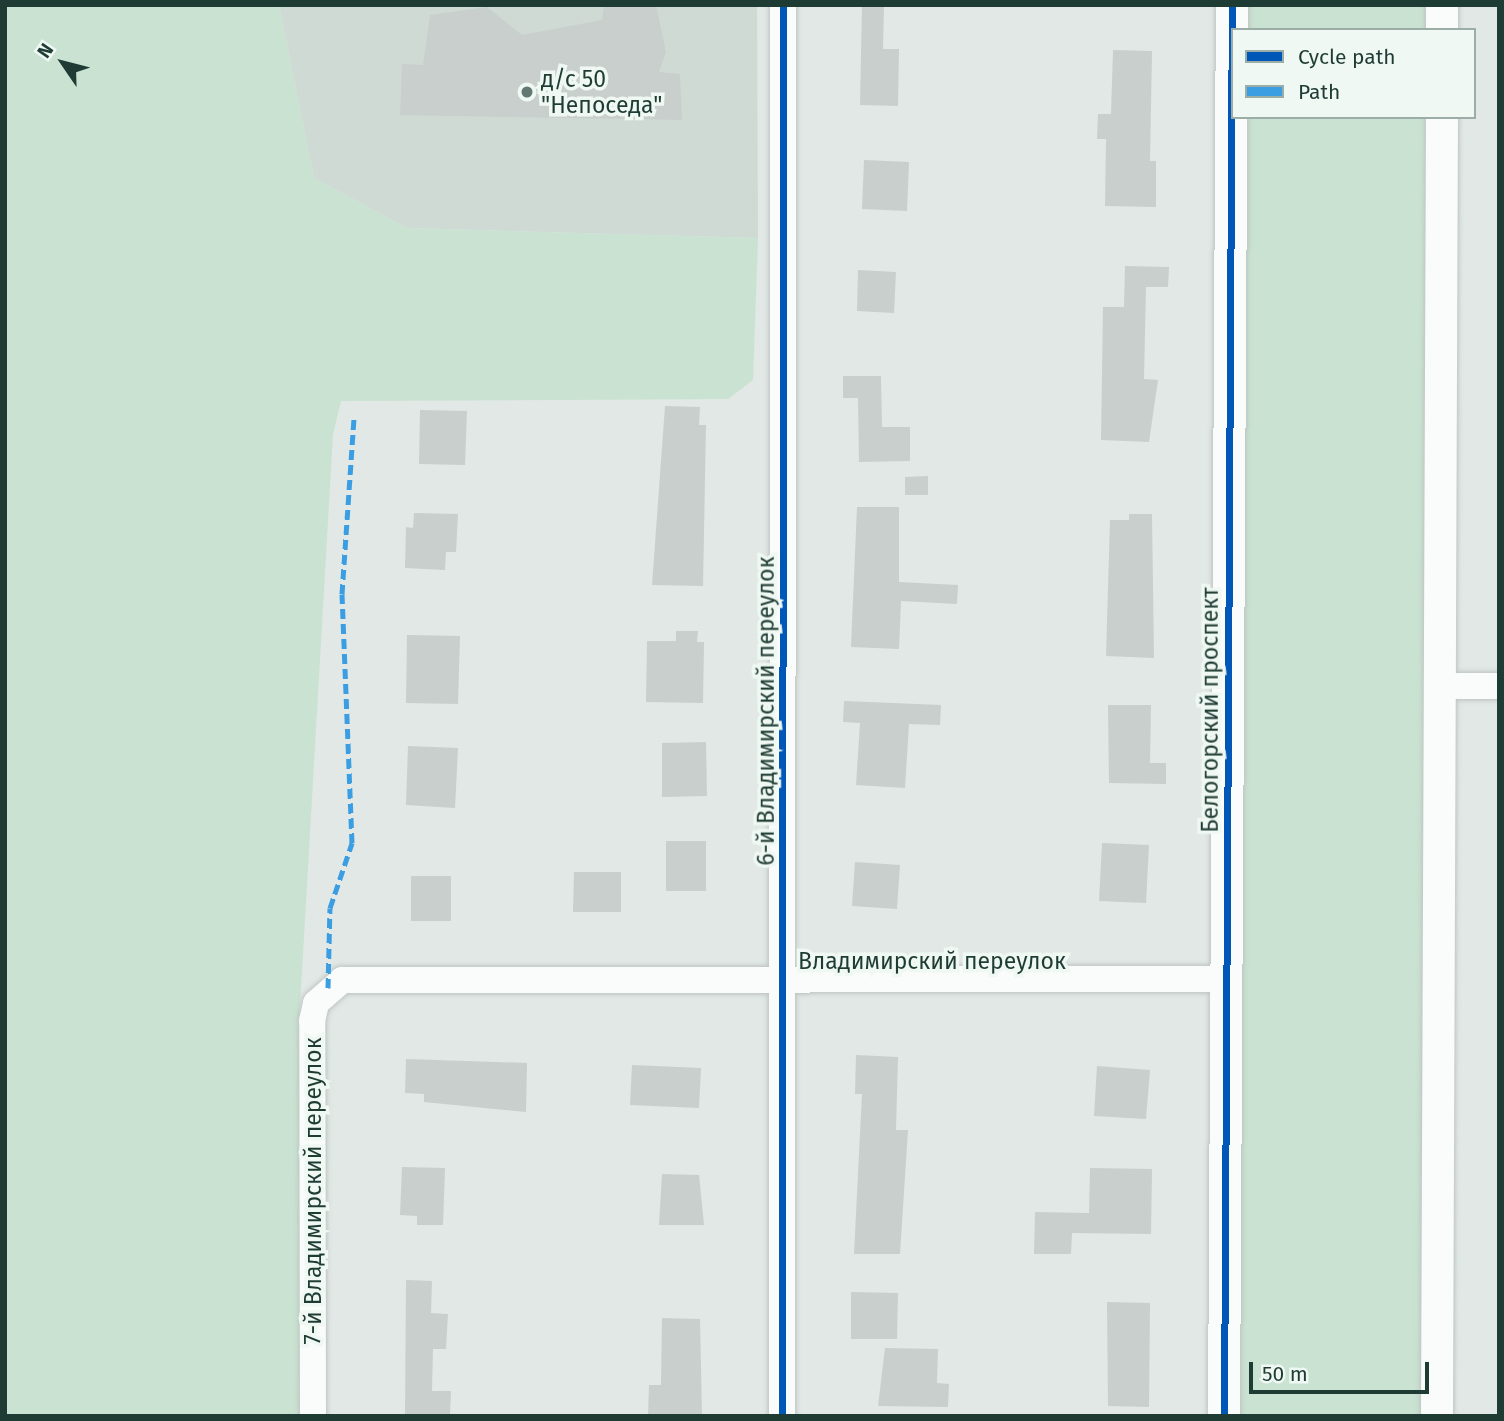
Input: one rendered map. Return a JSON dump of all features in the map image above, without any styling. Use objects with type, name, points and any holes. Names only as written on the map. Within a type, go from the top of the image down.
[{"type":"street","name":"6-й Владимирский переулок","points":[[782,1416],[785,981],[783,5]]},
{"type":"street","name":"Белогорский проспект","points":[[1232,5],[1232,28]]},
{"type":"street","points":[[1442,5],[1442,28]]},
{"type":"street","name":"Белогорский проспект","points":[[1224,1416],[1232,119]]},
{"type":"street","points":[[1437,1416],[1442,686],[1442,119]]},
{"type":"street","points":[[1442,686],[1499,686]]},
{"type":"street","name":"Владимирский переулок","points":[[342,980],[1228,979]]},
{"type":"street","name":"7-й Владимирский переулок","points":[[313,1416],[312,1021],[316,1003],[342,980]]},
{"type":"shaded area","name":"д/с 50 \"Непоседа\"","points":[[279,5],[757,5],[758,238],[407,228],[314,178]]},
{"type":"green space","points":[[5,5],[279,5],[314,178],[407,228],[758,238],[753,380],[728,399],[341,401],[333,434],[299,1023],[300,1416],[5,1416]]},
{"type":"green space","points":[[1242,5],[1430,5],[1430,28],[1242,28]]},
{"type":"green space","points":[[1241,119],[1430,119],[1425,1416],[1235,1416]]},
{"type":"building","points":[[604,5],[656,5],[666,52],[659,72],[680,74],[682,120],[400,115],[402,64],[423,65],[430,15],[487,7],[522,35],[602,20]]},
{"type":"building","points":[[862,5],[884,5],[883,49],[899,49],[898,106],[860,105]]},
{"type":"building","points":[[1113,50],[1152,51],[1150,161],[1156,161],[1156,207],[1105,206],[1106,139],[1097,139],[1098,114],[1111,114]]},
{"type":"building","points":[[864,160],[909,162],[907,211],[862,209]]},
{"type":"building","points":[[1125,266],[1169,267],[1168,287],[1146,287],[1144,379],[1158,380],[1149,442],[1101,440],[1103,307],[1124,307]]},
{"type":"building","points":[[858,270],[896,272],[894,313],[857,311]]},
{"type":"building","points":[[843,376],[881,376],[882,427],[910,427],[910,461],[859,462],[858,398],[843,398]]},
{"type":"building","points":[[665,406],[700,407],[699,425],[706,425],[703,586],[652,585]]},
{"type":"building","points":[[420,410],[467,411],[465,465],[419,464]]},
{"type":"building","points":[[928,476],[928,495],[905,495],[905,477]]},
{"type":"building","points":[[857,507],[899,507],[899,582],[958,585],[957,604],[901,601],[899,649],[851,647]]},
{"type":"building","points":[[414,513],[458,514],[456,552],[446,552],[445,570],[405,568],[406,527],[413,528]]},
{"type":"building","points":[[1129,514],[1152,514],[1154,658],[1106,656],[1110,520],[1129,520]]},
{"type":"building","points":[[676,631],[698,631],[697,642],[704,642],[703,703],[646,702],[647,641],[676,641]]},
{"type":"building","points":[[407,635],[460,636],[458,704],[406,703]]},
{"type":"building","points":[[844,701],[941,705],[940,725],[909,724],[905,788],[856,785],[860,723],[843,722]]},
{"type":"building","points":[[1108,705],[1151,705],[1150,763],[1166,763],[1166,784],[1109,783]]},
{"type":"building","points":[[706,742],[707,796],[662,797],[662,743]]},
{"type":"building","points":[[408,746],[458,748],[455,808],[406,805]]},
{"type":"building","points":[[666,841],[706,841],[706,891],[666,891]]},
{"type":"building","points":[[1102,843],[1149,845],[1146,903],[1099,901]]},
{"type":"building","points":[[855,862],[900,865],[897,909],[852,906]]},
{"type":"building","points":[[574,872],[621,872],[621,912],[573,912]]},
{"type":"building","points":[[411,876],[451,876],[451,921],[411,921]]},
{"type":"building","points":[[856,1055],[898,1057],[896,1130],[908,1130],[900,1254],[854,1254],[862,1094],[855,1094]]},
{"type":"building","points":[[406,1059],[527,1063],[526,1112],[424,1102],[424,1094],[405,1093]]},
{"type":"building","points":[[632,1065],[701,1068],[699,1108],[630,1105]]},
{"type":"building","points":[[1097,1066],[1150,1070],[1146,1119],[1094,1116]]},
{"type":"building","points":[[402,1167],[445,1168],[443,1225],[417,1225],[417,1216],[400,1215]]},
{"type":"building","points":[[1090,1168],[1152,1169],[1151,1234],[1072,1233],[1071,1254],[1034,1254],[1035,1212],[1089,1213]]},
{"type":"building","points":[[662,1174],[699,1175],[704,1225],[659,1225]]},
{"type":"building","points":[[406,1280],[432,1281],[431,1313],[448,1314],[446,1349],[433,1349],[432,1391],[451,1391],[450,1416],[405,1416]]},
{"type":"building","points":[[851,1292],[898,1293],[897,1339],[851,1339]]},
{"type":"building","points":[[1107,1302],[1150,1303],[1149,1407],[1108,1406]]},
{"type":"building","points":[[662,1318],[700,1319],[702,1416],[648,1416],[649,1385],[661,1385]]},
{"type":"building","points":[[885,1348],[938,1349],[937,1383],[949,1384],[948,1407],[878,1406]]},
{"type":"marked path","points":[[328,988],[330,908],[352,843],[342,594],[354,416]]},
{"type":"cycle path","points":[[782,1416],[783,5]]},
{"type":"cycle path","points":[[1232,5],[1232,28]]},
{"type":"cycle path","points":[[1224,1416],[1231,119]]},
{"type":"place","name":"д/с 50 \"Непоседа\"","points":[[527,92]]}]
